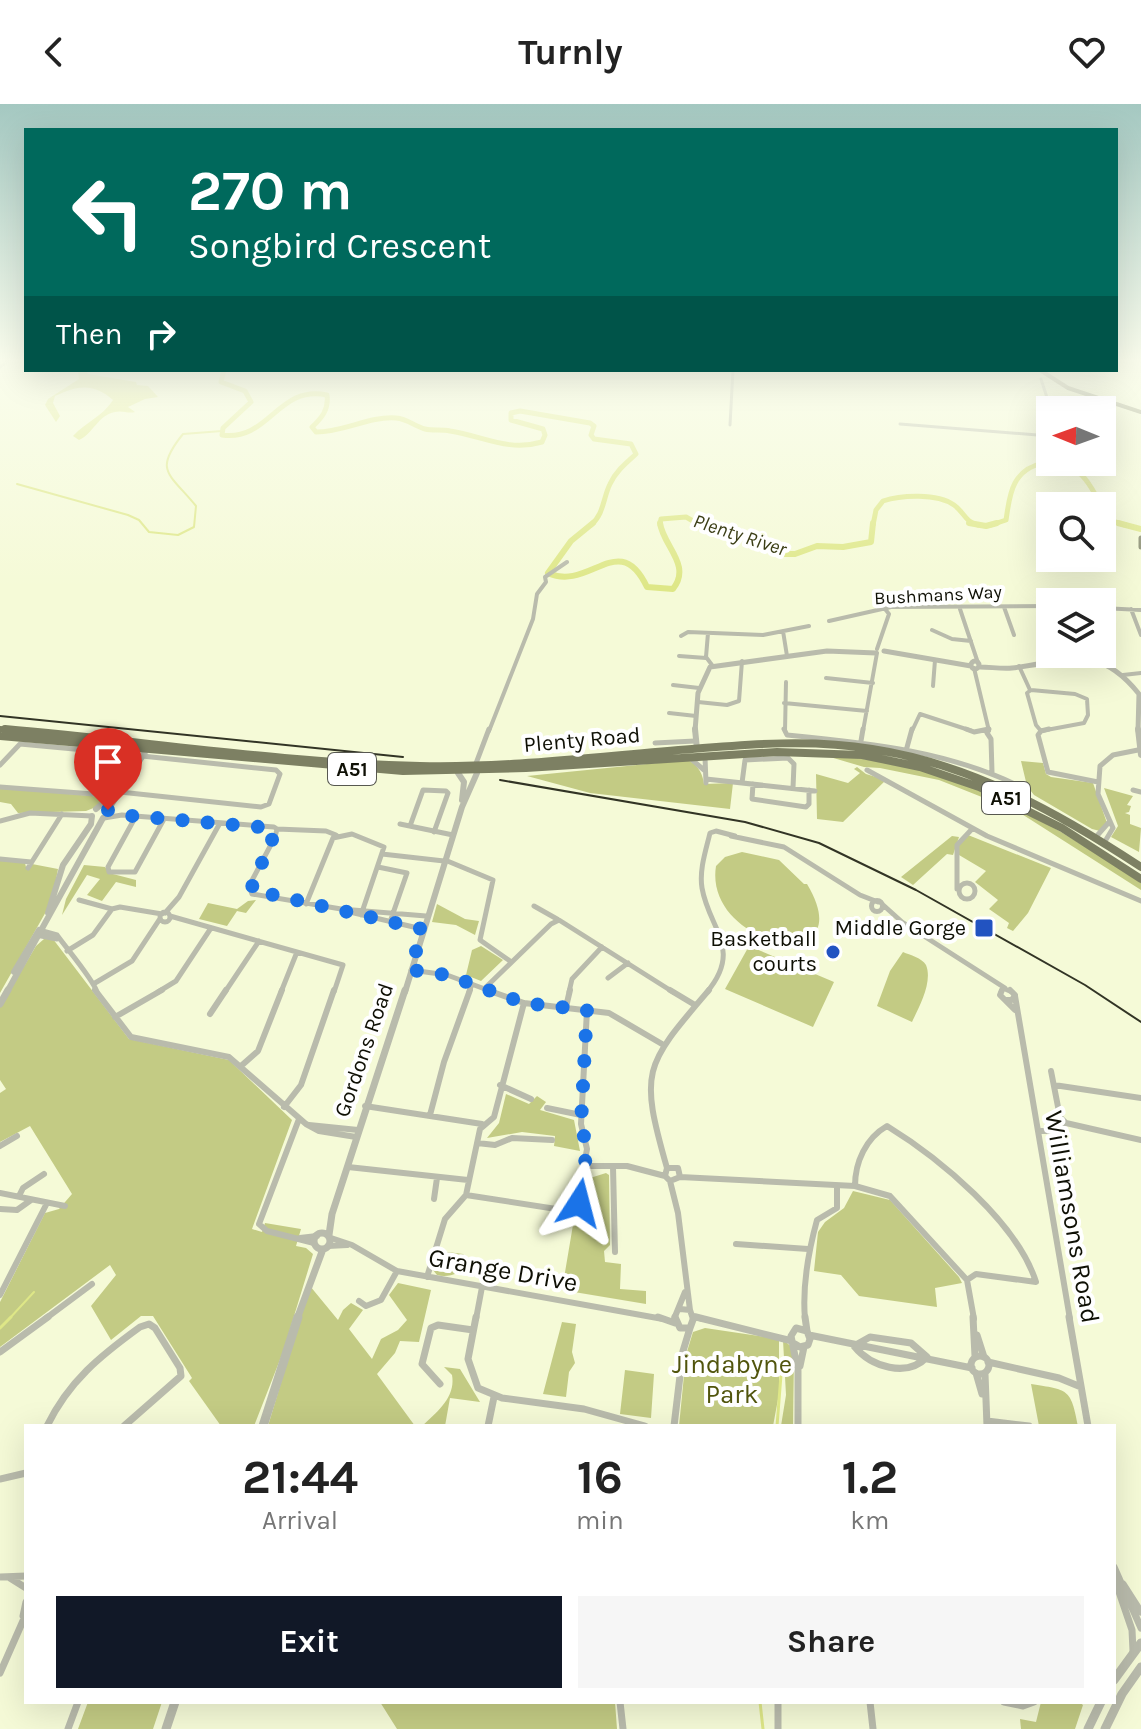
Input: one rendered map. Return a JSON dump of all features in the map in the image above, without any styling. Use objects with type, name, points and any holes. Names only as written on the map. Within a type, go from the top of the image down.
[{"type":"highway","name":"Plenty Road","points":[[0,729],[136,744],[147,749],[362,770],[458,773],[699,747],[805,743],[909,751],[1017,794],[1141,867]]},
{"type":"highway","name":"Plenty Road","points":[[0,736],[125,747],[136,744]]},
{"type":"highway","name":"Plenty Road","points":[[699,747],[728,754],[818,751],[919,766],[1009,799],[1141,879]]},
{"type":"highway","name":"Plenty Road","points":[[147,749],[473,770],[688,757],[699,747]]},
{"type":"highway","points":[[1095,838],[1095,844],[1102,853]]},
{"type":"main road","points":[[1141,538],[1141,547]]},
{"type":"street","name":"Gordons Road","points":[[264,1424],[473,770],[533,619],[537,594],[548,575],[567,562]]},
{"type":"street","points":[[1004,607],[1014,635]]},
{"type":"street","name":"Bushmans Way","points":[[829,621],[885,609],[1036,607]]},
{"type":"street","points":[[1116,608],[1141,610]]},
{"type":"street","points":[[861,741],[889,614],[885,609]]},
{"type":"street","points":[[960,609],[971,641],[990,728],[987,733]]},
{"type":"street","points":[[1131,609],[1141,635]]},
{"type":"street","points":[[681,636],[685,633],[763,635],[809,626]]},
{"type":"street","points":[[932,630],[954,640],[971,641]]},
{"type":"street","points":[[783,631],[787,656]]},
{"type":"street","points":[[706,658],[708,633]]},
{"type":"street","points":[[705,774],[696,716],[702,674],[713,665],[864,651],[893,652],[990,666],[1036,662]]},
{"type":"street","points":[[679,656],[706,658],[713,665]]},
{"type":"street","points":[[933,686],[935,660]]},
{"type":"street","points":[[698,703],[727,705],[739,701],[741,663]]},
{"type":"street","points":[[1018,666],[1030,691],[1036,725],[1041,731]]},
{"type":"street","points":[[1104,843],[1113,828],[1099,796],[1102,763],[1108,757],[1125,752],[1139,753],[1141,700],[1135,687],[1123,675],[1108,668]]},
{"type":"street","points":[[1123,675],[1141,673]]},
{"type":"street","points":[[824,678],[873,683]]},
{"type":"street","points":[[786,681],[784,730],[787,735],[861,741],[909,751],[992,772],[1027,790]]},
{"type":"street","points":[[673,685],[699,688]]},
{"type":"street","points":[[1077,695],[1080,686]]},
{"type":"street","points":[[1030,691],[1077,695],[1089,703],[1086,722],[1041,731],[1038,735],[1049,773],[1098,782]]},
{"type":"street","points":[[784,703],[867,711]]},
{"type":"street","points":[[669,713],[696,716]]},
{"type":"street","points":[[909,751],[915,719],[920,714],[966,730],[987,733],[991,739],[992,772]]},
{"type":"street","points":[[40,933],[53,903],[63,865],[91,824],[92,816],[136,744]]},
{"type":"street","name":"Plenty Road","points":[[655,744],[699,747]]},
{"type":"street","name":"Plenty Road","points":[[0,765],[18,745],[117,753]]},
{"type":"street","name":"Plenty Road","points":[[107,753],[125,747]]},
{"type":"street","points":[[0,1001],[72,876],[96,825],[104,818],[147,749]]},
{"type":"street","name":"Plenty Road","points":[[120,792],[261,807],[269,804],[279,771],[147,749]]},
{"type":"street","points":[[705,774],[728,754]]},
{"type":"street","points":[[688,757],[705,774],[742,783],[753,784],[793,788],[812,791],[809,805],[756,802],[752,798],[753,784]]},
{"type":"street","points":[[742,783],[745,760],[788,758],[794,764],[793,788]]},
{"type":"street","points":[[867,770],[972,829],[1141,901]]},
{"type":"street","points":[[458,773],[464,782],[462,806]]},
{"type":"street","points":[[0,787],[107,795],[120,792]]},
{"type":"street","points":[[410,826],[423,790],[446,791],[434,832]]},
{"type":"street","points":[[1133,790],[1141,792]]},
{"type":"street","points":[[77,814],[96,809],[122,815]]},
{"type":"street","points":[[0,821],[37,814],[104,818],[122,815],[257,825],[275,830],[326,831],[336,835],[346,833],[384,847],[362,912]]},
{"type":"street","points":[[0,859],[30,865],[62,814]]},
{"type":"street","points":[[136,816],[108,867],[109,872],[135,872],[164,819]]},
{"type":"street","points":[[1095,838],[1111,820]]},
{"type":"street","points":[[95,983],[132,961],[174,903],[220,823]]},
{"type":"street","points":[[400,824],[453,835]]},
{"type":"street","points":[[958,869],[976,892],[972,898],[962,897],[957,889],[957,845],[972,829]]},
{"type":"street","points":[[275,830],[249,886],[251,891],[306,904],[426,916]]},
{"type":"street","points":[[674,1424],[683,1351],[692,1327],[692,1313],[685,1290],[681,1229],[672,1174],[662,1150],[650,1100],[651,1071],[662,1044],[715,982],[724,955],[721,934],[706,904],[701,885],[706,850],[713,834],[784,847],[860,895],[880,903],[920,937],[945,950]]},
{"type":"street","points":[[306,904],[336,835]]},
{"type":"street","points":[[382,854],[455,862],[493,880],[480,940],[510,961]]},
{"type":"street","points":[[378,867],[407,873],[390,922]]},
{"type":"street","points":[[58,881],[64,882],[72,876]]},
{"type":"street","points":[[957,889],[962,884],[971,886]]},
{"type":"street","points":[[860,895],[871,907],[901,921],[1015,996],[1012,1000],[1006,1000]]},
{"type":"street","points":[[79,900],[211,928],[340,963],[344,968],[301,1085],[284,1107]]},
{"type":"street","points":[[871,907],[872,903],[880,903]]},
{"type":"street","points":[[878,911],[883,909],[880,903]]},
{"type":"street","points":[[534,906],[695,1005]]},
{"type":"street","points":[[67,951],[90,938],[112,909]]},
{"type":"street","points":[[362,912],[422,929]]},
{"type":"street","points":[[485,988],[510,961],[558,921]]},
{"type":"street","points":[[115,1017],[176,981],[211,928]]},
{"type":"street","points":[[40,933],[58,939],[88,980],[95,983]]},
{"type":"street","points":[[210,1014],[259,941]]},
{"type":"street","points":[[566,1007],[569,984],[602,947]]},
{"type":"street","points":[[241,1066],[258,1051],[297,952]]},
{"type":"street","points":[[608,978],[628,963]]},
{"type":"street","points":[[411,970],[447,975],[524,1003],[609,1013],[662,1044]]},
{"type":"street","points":[[95,983],[95,989],[131,1037],[229,1057],[308,1125],[319,1131],[357,1133]]},
{"type":"street","points":[[430,1115],[444,1062],[472,984]]},
{"type":"street","name":"Williamsons Road","points":[[1002,990],[1016,1014]]},
{"type":"street","name":"Williamsons Road","points":[[1015,996],[1088,1424]]},
{"type":"street","points":[[365,1106],[482,1124],[494,1117],[524,1003]]},
{"type":"street","points":[[466,1195],[569,1211],[576,1209],[587,1149],[581,1115],[587,1010]]},
{"type":"street","name":"Williamsons Road","points":[[1051,1071],[1060,1117],[1066,1123]]},
{"type":"street","points":[[500,1085],[531,1099]]},
{"type":"street","points":[[1054,1085],[1141,1098]]},
{"type":"street","points":[[547,1108],[581,1115]]},
{"type":"street","points":[[299,1119],[259,1224],[267,1231],[322,1241]]},
{"type":"street","points":[[1037,1131],[1048,1131],[1066,1123],[1141,1140]]},
{"type":"street","points":[[427,1277],[445,1219],[466,1195],[482,1124]]},
{"type":"street","points":[[855,1186],[853,1171],[878,1130],[887,1126],[959,1181],[1012,1236],[1036,1270],[1036,1282],[976,1274],[967,1280]]},
{"type":"street","points":[[0,1146],[17,1136]]},
{"type":"street","points":[[477,1143],[495,1145],[512,1138],[552,1140]]},
{"type":"street","points":[[585,1166],[627,1166],[672,1174],[855,1186],[890,1196],[967,1280],[982,1363],[987,1423]]},
{"type":"street","points":[[347,1167],[468,1180]]},
{"type":"street","points":[[613,1167],[615,1252]]},
{"type":"street","points":[[19,1196],[23,1188],[44,1174]]},
{"type":"street","points":[[434,1199],[437,1178]]},
{"type":"street","points":[[798,1371],[808,1333],[803,1312],[808,1249],[817,1220],[837,1208],[837,1186]]},
{"type":"street","points":[[0,1193],[65,1206]]},
{"type":"street","points":[[0,1209],[17,1210],[31,1199]]},
{"type":"street","points":[[0,1295],[3,1283],[47,1203]]},
{"type":"street","name":"Grange Drive","points":[[322,1241],[352,1245],[397,1271],[653,1315],[692,1327]]},
{"type":"street","points":[[736,1244],[808,1249]]},
{"type":"street","points":[[359,1301],[366,1306],[381,1300],[397,1271]]},
{"type":"street","points":[[0,1352],[92,1284]]},
{"type":"street","points":[[482,1287],[467,1364],[478,1388],[494,1397],[575,1407],[632,1424]]},
{"type":"street","points":[[683,1351],[678,1311],[685,1290]]},
{"type":"street","name":"Grange Drive","points":[[653,1315],[678,1311],[692,1313]]},
{"type":"street","points":[[798,1424],[794,1330],[803,1312]]},
{"type":"street","points":[[692,1313],[715,1324],[770,1333],[806,1346],[830,1342]]},
{"type":"street","points":[[48,1424],[61,1395],[74,1377],[140,1327],[149,1324],[155,1328],[180,1368],[181,1376],[126,1424]]},
{"type":"street","points":[[692,1327],[715,1324]]},
{"type":"street","points":[[440,1384],[422,1364],[431,1328],[438,1325],[473,1330]]},
{"type":"street","points":[[770,1333],[794,1330],[830,1342],[1061,1377],[1081,1387]]},
{"type":"street","points":[[854,1346],[870,1337],[911,1343],[927,1357]]},
{"type":"street","points":[[854,1346],[868,1362],[915,1369],[922,1366],[927,1357]]},
{"type":"street","points":[[950,1361],[974,1370]]},
{"type":"street","points":[[974,1370],[982,1363]]},
{"type":"street","points":[[974,1370],[982,1363]]},
{"type":"street","points":[[974,1370],[985,1403]]},
{"type":"street","points":[[1061,1377],[1078,1370]]},
{"type":"street","points":[[488,1424],[494,1397]]},
{"type":"street","points":[[0,1479],[24,1473]]},
{"type":"street","points":[[1116,1570],[1128,1596],[1141,1612]]},
{"type":"street","points":[[1116,1572],[1136,1629],[1133,1652]]},
{"type":"street","points":[[5,1577],[24,1587]]},
{"type":"street","points":[[1116,1582],[1141,1641],[1116,1677]]},
{"type":"street","points":[[0,1673],[24,1617]]},
{"type":"street","points":[[1105,1729],[1122,1694],[1141,1667]]},
{"type":"street","points":[[68,1729],[77,1704]]},
{"type":"street","points":[[166,1729],[174,1704]]},
{"type":"street","points":[[620,1704],[623,1729]]},
{"type":"street","points":[[778,1704],[778,1729]]},
{"type":"street","points":[[872,1704],[873,1729]]},
{"type":"street","points":[[1088,1729],[1100,1704]]},
{"type":"green space","points":[[835,754],[936,774],[991,795],[1099,856],[1141,883],[1141,890],[1017,811],[939,780],[864,767],[830,757]]},
{"type":"green space","points":[[687,760],[699,769],[704,784],[733,783],[730,809],[590,793],[527,776]]},
{"type":"green space","points":[[1021,761],[1043,763],[1046,774],[1051,777],[1093,783],[1107,823],[1100,831],[1092,829],[1034,795],[1027,786]]},
{"type":"green space","points":[[857,767],[866,774],[886,780],[843,822],[817,819],[816,774],[848,783],[860,773],[854,769]]},
{"type":"green space","points":[[0,788],[103,797],[103,800],[86,811],[18,813],[11,804],[0,802]]},
{"type":"green space","points":[[1104,788],[1133,796],[1127,805],[1131,806],[1129,812],[1125,813],[1130,815],[1130,824],[1141,828],[1139,852],[1111,837],[1118,826]]},
{"type":"green space","points":[[968,835],[1051,868],[1028,913],[1013,931],[1007,928],[1009,923],[989,909],[998,900],[975,882],[986,871],[959,855],[959,845]]},
{"type":"green space","points":[[952,836],[959,837],[953,855],[947,854],[913,885],[901,877]]},
{"type":"green space","points":[[742,852],[779,860],[807,884],[819,914],[815,933],[800,942],[778,941],[754,933],[733,917],[719,894],[716,866],[725,857]]},
{"type":"green space","points":[[0,860],[25,863],[26,867],[32,864],[58,869],[52,901],[0,993]]},
{"type":"green space","points":[[84,865],[105,867],[109,873],[136,880],[136,887],[116,882],[102,901],[87,895],[100,879],[87,875],[62,915],[66,899]]},
{"type":"green space","points":[[256,900],[246,913],[237,911],[227,926],[199,919],[208,903],[237,909],[248,901]]},
{"type":"green space","points":[[437,904],[465,919],[479,921],[475,935],[456,925],[432,922]]},
{"type":"green space","points":[[44,939],[53,939],[129,1039],[229,1060],[292,1120],[252,1229],[262,1232],[265,1223],[301,1229],[296,1246],[306,1248],[313,1254],[283,1352],[255,1424],[220,1424],[189,1381],[192,1378],[153,1316],[141,1316],[111,1340],[91,1306],[116,1275],[110,1265],[0,1347],[0,1302],[45,1213],[59,1209],[72,1194],[30,1126],[0,1142],[0,1093],[6,1089],[0,1080],[0,1007],[36,946]]},
{"type":"green space","points":[[481,946],[503,960],[481,981],[466,975],[472,950]]},
{"type":"green space","points":[[749,946],[834,982],[813,1027],[725,989]]},
{"type":"green space","points":[[903,952],[922,960],[928,972],[924,994],[912,1022],[877,1006],[890,971]]},
{"type":"green space","points":[[506,1094],[529,1104],[537,1096],[546,1102],[540,1110],[574,1120],[580,1151],[554,1146],[555,1136],[522,1132],[487,1138],[499,1123]]},
{"type":"green space","points":[[606,1173],[609,1175],[610,1245],[604,1251],[605,1262],[621,1264],[620,1289],[646,1291],[646,1304],[562,1290],[574,1219],[583,1220],[590,1178]]},
{"type":"green space","points":[[853,1191],[890,1200],[959,1277],[962,1283],[935,1288],[937,1307],[859,1296],[841,1275],[814,1271],[818,1232],[825,1222],[844,1208]]},
{"type":"green space","points":[[448,1252],[463,1254],[476,1266],[474,1271],[437,1275],[433,1270],[437,1255]]},
{"type":"green space","points":[[398,1283],[431,1290],[419,1342],[400,1341],[395,1353],[377,1374],[414,1424],[269,1424],[310,1286],[338,1320],[351,1303],[363,1310],[349,1329],[372,1359],[381,1339],[398,1330],[407,1320],[389,1295]]},
{"type":"green space","points":[[562,1322],[576,1324],[572,1352],[575,1363],[569,1372],[566,1397],[543,1394]]},
{"type":"green space","name":"Jindabyne Park","points":[[705,1328],[779,1339],[779,1394],[773,1424],[679,1424],[686,1355],[693,1332]]},
{"type":"green space","points":[[783,1340],[792,1347],[794,1357],[793,1424],[781,1424],[786,1395]]},
{"type":"green space","points":[[444,1367],[460,1369],[480,1402],[450,1398],[445,1424],[424,1424],[448,1397],[452,1375]]},
{"type":"green space","points":[[625,1370],[654,1374],[651,1418],[620,1414]]},
{"type":"green space","points":[[1031,1384],[1066,1393],[1073,1404],[1078,1424],[1039,1424]]},
{"type":"green space","points":[[87,1704],[161,1704],[153,1729],[78,1729]]},
{"type":"green space","points":[[381,1704],[615,1704],[617,1729],[397,1729]]},
{"type":"green space","points":[[1040,1704],[1083,1705],[1075,1729],[1021,1729],[1020,1719],[1036,1722]]},
{"type":"waterway","points":[[17,484],[128,515],[139,520],[149,532],[178,535],[194,527],[196,506],[168,472],[169,456],[182,435]]},
{"type":"waterway","name":"Plenty River","points":[[222,435],[238,435]]},
{"type":"waterway","name":"Plenty River","points":[[469,435],[518,445],[542,442],[545,435]]},
{"type":"waterway","name":"Plenty River","points":[[591,435],[594,439],[631,444],[636,454],[612,479],[601,511],[593,523]]},
{"type":"waterway","name":"Plenty River","points":[[997,523],[1006,520],[1011,492],[1020,476],[1042,463],[1060,463],[1076,470],[1094,492]]},
{"type":"waterway","name":"Plenty River","points":[[873,525],[876,510],[883,501],[919,496],[947,501],[976,524]]},
{"type":"waterway","name":"Plenty River","points":[[660,524],[661,519],[686,517],[700,525]]},
{"type":"waterway","name":"Plenty River","points":[[1116,522],[1121,524]]},
{"type":"waterway","name":"Plenty River","points":[[593,523],[571,541],[548,573],[563,577],[614,562],[626,563],[636,570],[647,587],[673,589],[678,580],[678,564],[660,524]]},
{"type":"waterway","name":"Plenty River","points":[[696,523],[700,525]]},
{"type":"waterway","name":"Plenty River","points":[[700,525],[746,536],[763,548],[780,554],[795,554],[817,546],[843,547],[871,542],[873,523]]},
{"type":"waterway","name":"Plenty River","points":[[969,523],[976,524]]},
{"type":"waterway","name":"Plenty River","points":[[976,524],[997,523]]},
{"type":"waterway","name":"Plenty River","points":[[991,525],[997,523]]},
{"type":"waterway","name":"Plenty River","points":[[1121,524],[1141,529]]},
{"type":"waterway","points":[[9,1319],[34,1292]]},
{"type":"waterway","points":[[0,1328],[9,1319]]},
{"type":"waterway","points":[[777,1424],[782,1362]]},
{"type":"waterway","points":[[760,1704],[763,1729]]},
{"type":"railway","points":[[0,716],[403,757]]},
{"type":"railway","points":[[500,780],[745,822],[819,843],[916,890],[1085,985],[1141,1022]]},
{"type":"place","name":"Middle Gorge","points":[[984,928]]},
{"type":"place","name":"Basketball courts","points":[[833,952]]},
{"type":"route","points":[[108,810],[122,815],[271,828],[274,833],[271,844],[254,878],[252,890],[422,929],[411,970],[447,975],[524,1003],[587,1010],[581,1124],[587,1149],[579,1203]]}]
